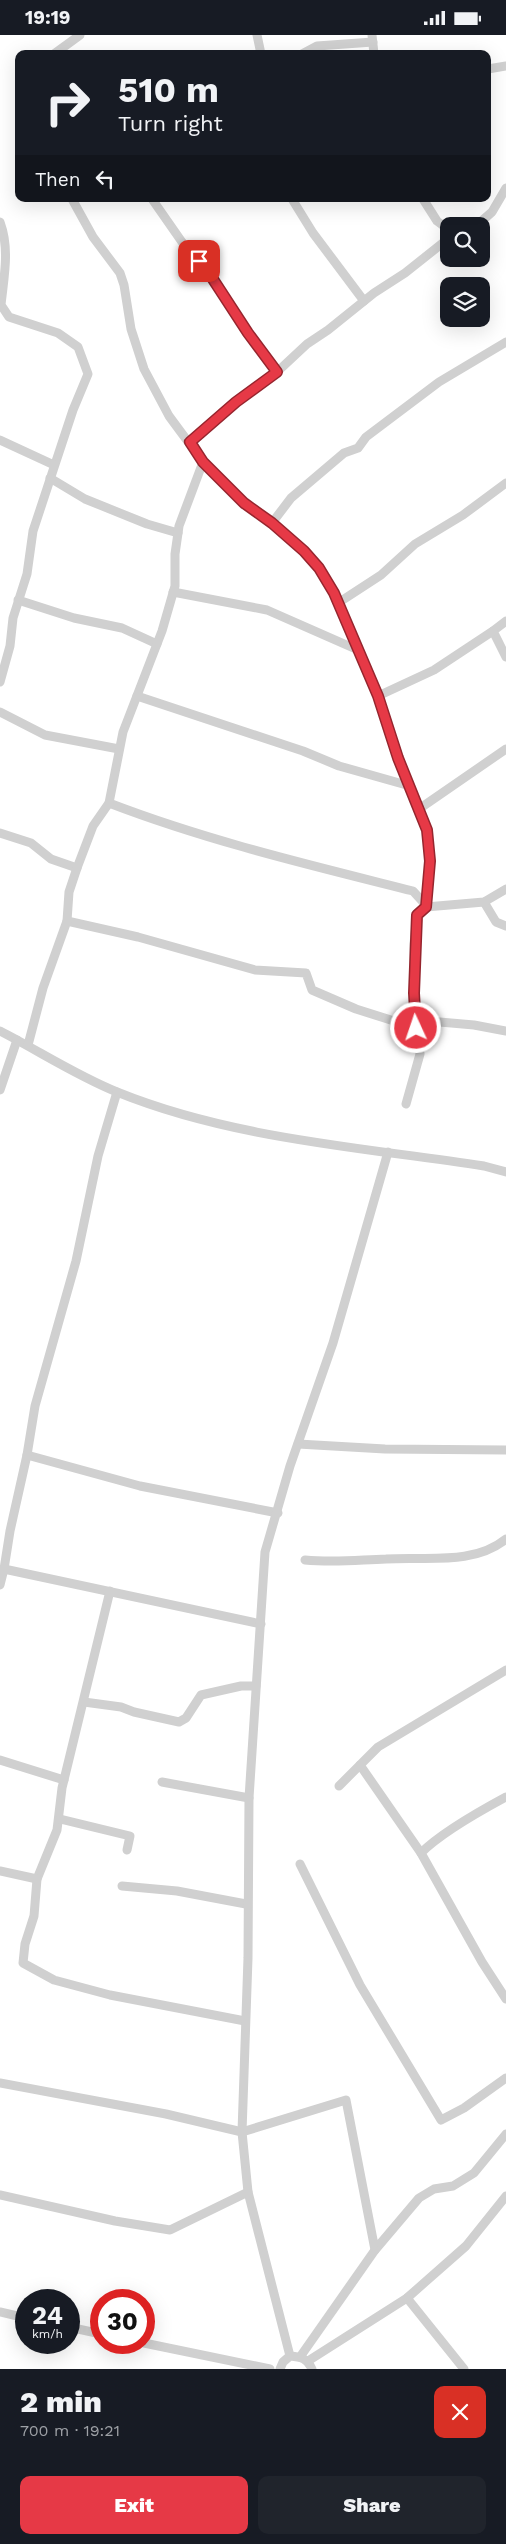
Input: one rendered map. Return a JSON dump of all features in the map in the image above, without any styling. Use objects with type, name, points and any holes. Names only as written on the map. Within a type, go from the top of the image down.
[{"type":"street","points":[[59,50],[80,35]]},
{"type":"street","points":[[258,35],[260,50]]},
{"type":"street","points":[[310,50],[317,46],[372,38]]},
{"type":"street","points":[[491,68],[506,66]]},
{"type":"street","points":[[486,217],[492,212],[506,188]]},
{"type":"street","points":[[74,202],[92,237],[120,273],[124,285],[131,329],[144,369],[168,416],[190,442],[203,462],[244,503],[272,523],[304,551],[319,568],[338,603],[378,696],[427,830],[430,849],[426,907]]},
{"type":"street","points":[[154,202],[182,242],[207,270],[248,333],[277,372]]},
{"type":"street","points":[[294,202],[313,233],[364,301]]},
{"type":"street","points":[[425,202],[440,223]]},
{"type":"street","points":[[0,222],[5,236],[6,256],[0,305],[9,317],[58,333],[78,347],[88,374],[54,465],[33,531],[27,574],[18,600],[11,630],[10,646],[0,682]]},
{"type":"street","points":[[190,442],[236,402],[277,372],[307,344],[440,246]]},
{"type":"street","points":[[272,523],[291,498],[344,453],[358,448],[366,437],[439,382],[506,341]]},
{"type":"street","points":[[0,440],[54,465]]},
{"type":"street","points":[[28,1045],[43,987],[67,921],[69,892],[93,826],[109,803],[119,749],[137,696],[148,671],[175,586],[178,533],[203,462]]},
{"type":"street","points":[[50,478],[85,499],[154,526],[178,533]]},
{"type":"street","points":[[338,603],[381,575],[415,544],[463,515],[506,483]]},
{"type":"street","points":[[173,592],[267,610],[358,650]]},
{"type":"street","points":[[18,600],[74,618],[122,628],[156,644]]},
{"type":"street","points":[[378,696],[434,670],[506,621]]},
{"type":"street","points":[[493,631],[506,657]]},
{"type":"street","points":[[137,696],[303,751],[339,766],[410,786]]},
{"type":"street","points":[[0,712],[46,735],[119,749]]},
{"type":"street","points":[[418,809],[506,749]]},
{"type":"street","points":[[109,803],[156,821],[313,867],[412,891],[419,896],[425,907],[417,915],[414,993],[420,1054],[406,1104]]},
{"type":"street","points":[[0,833],[26,841],[51,859],[77,868]]},
{"type":"street","points":[[417,915],[426,907],[484,903],[506,889]]},
{"type":"street","points":[[484,903],[496,921],[506,926]]},
{"type":"street","points":[[67,921],[138,937],[255,970],[306,973],[312,990],[356,1009],[416,1024],[474,1025],[506,1031]]},
{"type":"street","points":[[0,1031],[117,1092],[198,1120],[291,1139],[388,1152],[506,1172]]},
{"type":"street","points":[[0,1090],[17,1040]]},
{"type":"street","points":[[0,1585],[27,1455],[35,1406],[76,1261],[98,1156],[117,1092]]},
{"type":"street","points":[[290,2356],[248,2192],[242,2132],[248,1959],[246,1905],[249,1798],[265,1552],[298,1444],[333,1343],[388,1152]]},
{"type":"street","points":[[298,1444],[386,1449],[506,1450]]},
{"type":"street","points":[[27,1455],[140,1486],[278,1513]]},
{"type":"street","points":[[305,1561],[336,1563],[388,1559],[430,1560],[478,1553],[506,1539]]},
{"type":"street","points":[[4,1569],[261,1624]]},
{"type":"street","points":[[110,1591],[64,1780],[60,1819],[37,1879],[34,1916],[25,1944],[23,1963],[54,1980],[110,1995],[245,2021]]},
{"type":"street","points":[[339,1787],[378,1747],[506,1670]]},
{"type":"street","points":[[84,1702],[121,1707],[134,1712],[179,1722],[186,1718],[201,1695],[241,1686],[256,1686]]},
{"type":"street","points":[[0,1760],[64,1780]]},
{"type":"street","points":[[360,1765],[421,1853],[482,1962],[506,1999]]},
{"type":"street","points":[[162,1783],[249,1798]]},
{"type":"street","points":[[421,1853],[438,1838],[486,1807],[506,1797]]},
{"type":"street","points":[[60,1819],[130,1836],[127,1850]]},
{"type":"street","points":[[300,1865],[360,1985],[441,2120],[464,2108],[506,2078]]},
{"type":"street","points":[[0,1871],[37,1879]]},
{"type":"street","points":[[122,1886],[177,1891],[246,1905]]},
{"type":"street","points":[[0,2083],[166,2114],[242,2132],[346,2100],[375,2250]]},
{"type":"street","points":[[307,2362],[375,2250],[418,2198],[434,2189],[453,2186],[474,2173],[506,2134]]},
{"type":"street","points":[[0,2195],[115,2221],[170,2230],[248,2192]]},
{"type":"street","points":[[307,2362],[406,2298],[466,2247],[506,2195]]},
{"type":"street","points":[[406,2298],[464,2369]]},
{"type":"street","points":[[0,2312],[15,2315]]},
{"type":"street","points":[[155,2345],[270,2369]]},
{"type":"street","points":[[290,2356],[307,2362]]},
{"type":"street","points":[[280,2369],[283,2362],[290,2356]]},
{"type":"route","points":[[199,261],[277,372],[236,402],[190,442],[203,462],[244,503],[272,523],[304,551],[327,580],[378,696],[398,758],[427,830],[430,861],[426,907],[417,915],[414,944],[416,961],[414,993],[416,1028]]}]
